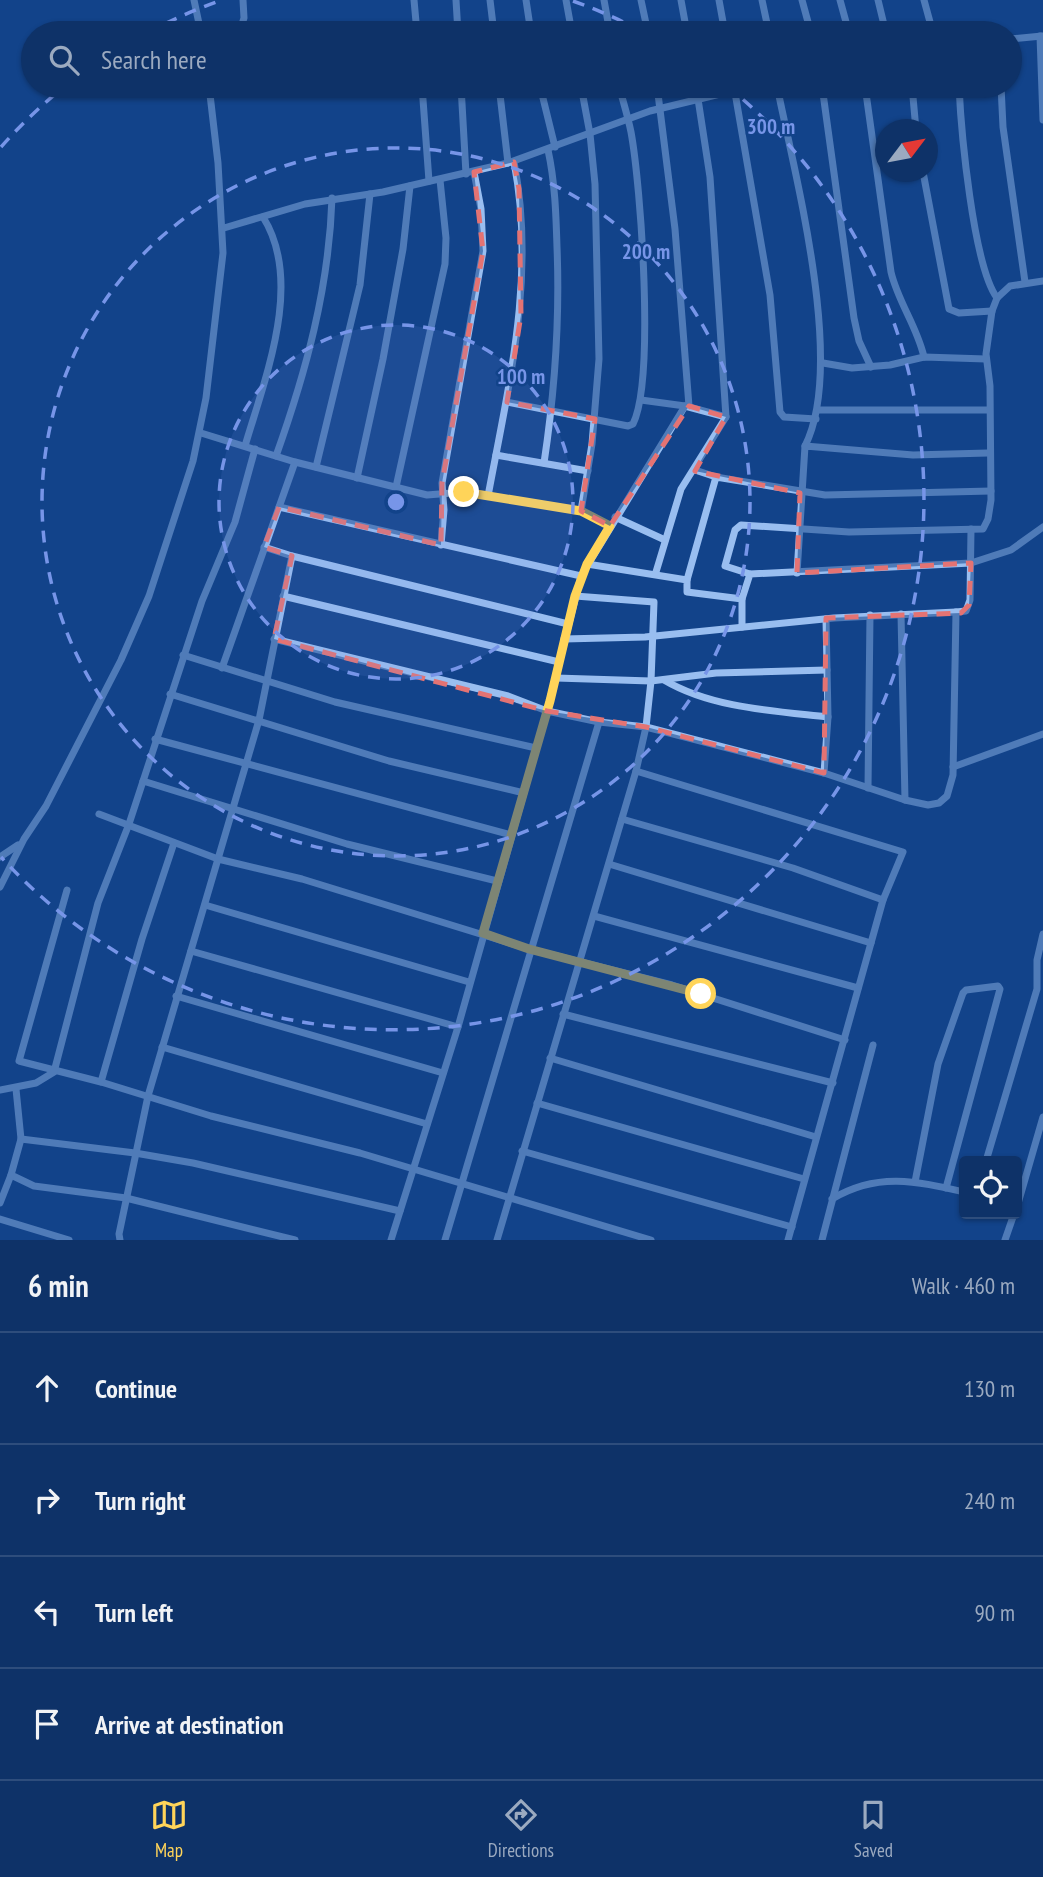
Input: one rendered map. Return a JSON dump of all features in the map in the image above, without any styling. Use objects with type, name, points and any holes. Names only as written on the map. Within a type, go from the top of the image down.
[{"type":"street","points":[[194,0],[198,21]]},
{"type":"street","points":[[243,0],[243,21]]},
{"type":"street","points":[[414,0],[416,21]]},
{"type":"street","points":[[456,0],[457,21]]},
{"type":"street","points":[[490,0],[493,21]]},
{"type":"street","points":[[526,0],[529,21]]},
{"type":"street","points":[[566,0],[570,21]]},
{"type":"street","points":[[604,0],[608,21]]},
{"type":"street","points":[[642,0],[646,21]]},
{"type":"street","points":[[681,0],[685,21]]},
{"type":"street","points":[[719,0],[723,21]]},
{"type":"street","points":[[762,0],[766,21]]},
{"type":"street","points":[[802,0],[808,21]]},
{"type":"street","points":[[840,0],[846,21]]},
{"type":"street","points":[[878,0],[883,21]]},
{"type":"street","points":[[924,0],[930,21]]},
{"type":"street","points":[[1022,38],[1041,36],[1043,120]]},
{"type":"street","points":[[0,887],[24,839],[58,783],[149,596],[177,518],[201,433],[216,316],[223,228],[210,98]]},
{"type":"street","points":[[423,98],[429,181]]},
{"type":"street","points":[[441,545],[444,510],[441,495],[483,251],[481,209],[470,173],[462,98]]},
{"type":"street","points":[[488,496],[520,326],[523,246],[501,98]]},
{"type":"street","points":[[542,98],[551,149],[559,300],[552,411],[544,463]]},
{"type":"street","points":[[581,511],[595,419],[599,359],[595,184],[583,98]]},
{"type":"street","points":[[507,402],[631,425],[641,400],[644,362],[642,256],[628,120],[622,98]]},
{"type":"street","points":[[391,1240],[458,1027],[556,678],[581,576],[615,517],[687,406],[675,229],[659,98]]},
{"type":"street","points":[[223,228],[332,198],[370,194],[511,163],[628,120],[704,98]]},
{"type":"street","points":[[737,98],[770,295],[780,412],[784,416],[816,419]]},
{"type":"street","points":[[779,98],[810,259],[822,363],[819,410],[805,446],[797,573]]},
{"type":"street","points":[[824,98],[854,318],[859,341],[871,367]]},
{"type":"street","points":[[867,98],[891,272],[896,290],[920,338],[923,357]]},
{"type":"street","points":[[913,98],[915,119]]},
{"type":"street","points":[[960,98],[962,139],[984,276],[997,298]]},
{"type":"street","points":[[1002,98],[1003,127],[1025,282]]},
{"type":"street","points":[[656,572],[681,489],[726,417],[711,187],[698,100]]},
{"type":"street","points":[[396,487],[445,264],[446,238],[440,180]]},
{"type":"street","points":[[925,182],[949,309],[960,313],[992,311]]},
{"type":"street","points":[[357,478],[377,392],[401,262],[410,186]]},
{"type":"street","points":[[316,467],[360,285],[370,194]]},
{"type":"street","points":[[276,456],[313,339],[329,256],[332,198]]},
{"type":"street","points":[[245,446],[276,334],[280,310],[279,250],[263,217]]},
{"type":"street","points":[[1043,281],[1010,286],[997,298],[992,311],[986,359],[989,375],[990,491],[986,524],[983,528],[799,530],[738,526],[725,566],[750,574],[971,563],[1011,550],[1043,527]]},
{"type":"street","points":[[822,363],[871,367],[923,357],[986,359]]},
{"type":"street","points":[[641,400],[687,406],[726,417]]},
{"type":"street","points":[[819,410],[989,410]]},
{"type":"street","points":[[201,433],[295,462],[396,487],[441,495],[461,492],[581,511],[610,526]]},
{"type":"street","points":[[805,446],[913,455],[988,453]]},
{"type":"street","points":[[0,1090],[36,1083],[54,1072],[99,903],[129,824],[183,655],[235,522],[255,449]]},
{"type":"street","points":[[496,455],[588,471]]},
{"type":"street","points":[[222,668],[295,462]]},
{"type":"street","points":[[695,470],[716,477],[800,493],[891,495],[990,491]]},
{"type":"street","points":[[716,477],[687,580],[687,592],[742,599]]},
{"type":"street","points":[[279,508],[581,576]]},
{"type":"street","points":[[615,517],[665,540]]},
{"type":"street","points":[[564,639],[653,636],[870,615],[964,612],[969,605],[971,529]]},
{"type":"street","points":[[264,547],[568,624]]},
{"type":"street","points":[[120,1240],[126,1198],[148,1096],[258,720],[292,556]]},
{"type":"street","points":[[587,564],[656,572],[687,580]]},
{"type":"street","points":[[742,627],[742,599],[750,574]]},
{"type":"street","points":[[283,596],[559,662]]},
{"type":"street","points":[[497,1240],[578,962],[594,916],[646,727],[651,681],[653,601],[575,596]]},
{"type":"street","points":[[274,639],[508,696],[547,711],[599,722],[646,727],[824,773],[928,805],[943,800],[950,789],[953,767],[956,612]]},
{"type":"street","points":[[901,614],[905,800]]},
{"type":"street","points":[[868,788],[870,615]]},
{"type":"street","points":[[824,773],[828,717],[826,619]]},
{"type":"street","points":[[183,655],[335,702],[536,748]]},
{"type":"street","points":[[556,678],[651,681],[716,673],[827,670]]},
{"type":"street","points":[[664,680],[695,696],[828,717]]},
{"type":"street","points":[[170,694],[389,761],[524,793]]},
{"type":"street","points":[[445,1240],[529,949],[599,722]]},
{"type":"street","points":[[953,767],[1043,734]]},
{"type":"street","points":[[155,739],[511,835]]},
{"type":"street","points":[[636,771],[901,850],[883,900],[788,1240]]},
{"type":"street","points":[[143,781],[370,850],[497,881]]},
{"type":"street","points":[[99,814],[218,859],[302,879],[529,949],[672,985],[845,1040]]},
{"type":"street","points":[[622,819],[793,867],[883,900]]},
{"type":"street","points":[[0,857],[12,851],[24,839]]},
{"type":"street","points":[[101,1082],[142,939],[174,843]]},
{"type":"street","points":[[609,864],[871,943]]},
{"type":"street","points":[[67,890],[17,1058],[54,1072],[101,1082],[211,1116],[301,1136],[415,1169],[508,1200],[651,1240]]},
{"type":"street","points":[[205,905],[469,982]]},
{"type":"street","points":[[594,916],[858,988]]},
{"type":"street","points":[[987,1156],[1037,989],[1037,960],[1043,934]]},
{"type":"street","points":[[191,951],[458,1027]]},
{"type":"street","points":[[915,1182],[938,1064],[963,993],[965,990],[998,986],[1000,989],[983,1058],[946,1188]]},
{"type":"street","points":[[176,996],[443,1073]]},
{"type":"street","points":[[563,1014],[833,1083]]},
{"type":"street","points":[[822,1240],[873,1045]]},
{"type":"street","points":[[162,1048],[427,1124]]},
{"type":"street","points":[[550,1058],[817,1137]]},
{"type":"street","points":[[0,1203],[11,1175],[20,1139],[16,1089]]},
{"type":"street","points":[[537,1103],[804,1180]]},
{"type":"street","points":[[1022,1187],[1043,1117]]},
{"type":"street","points":[[20,1139],[135,1153],[295,1184],[400,1211]]},
{"type":"street","points":[[522,1151],[792,1227]]},
{"type":"street","points":[[11,1175],[34,1186],[126,1198],[295,1240]]},
{"type":"street","points":[[832,1199],[872,1181],[915,1182],[959,1191]]},
{"type":"street","points":[[0,1219],[69,1240]]},
{"type":"street","points":[[1005,1240],[1012,1219]]},
{"type":"highlighted area","points":[[514,162],[519,189],[521,315],[507,402],[595,419],[581,511],[610,526],[689,406],[726,417],[695,471],[800,493],[797,573],[971,563],[969,605],[961,613],[826,618],[824,773],[646,727],[547,711],[274,639],[292,556],[264,547],[279,507],[441,545],[442,483],[483,251],[474,172]]},
{"type":"route","points":[[464,492],[581,511],[610,526],[581,576],[550,701],[483,933],[529,949],[701,994]]}]
